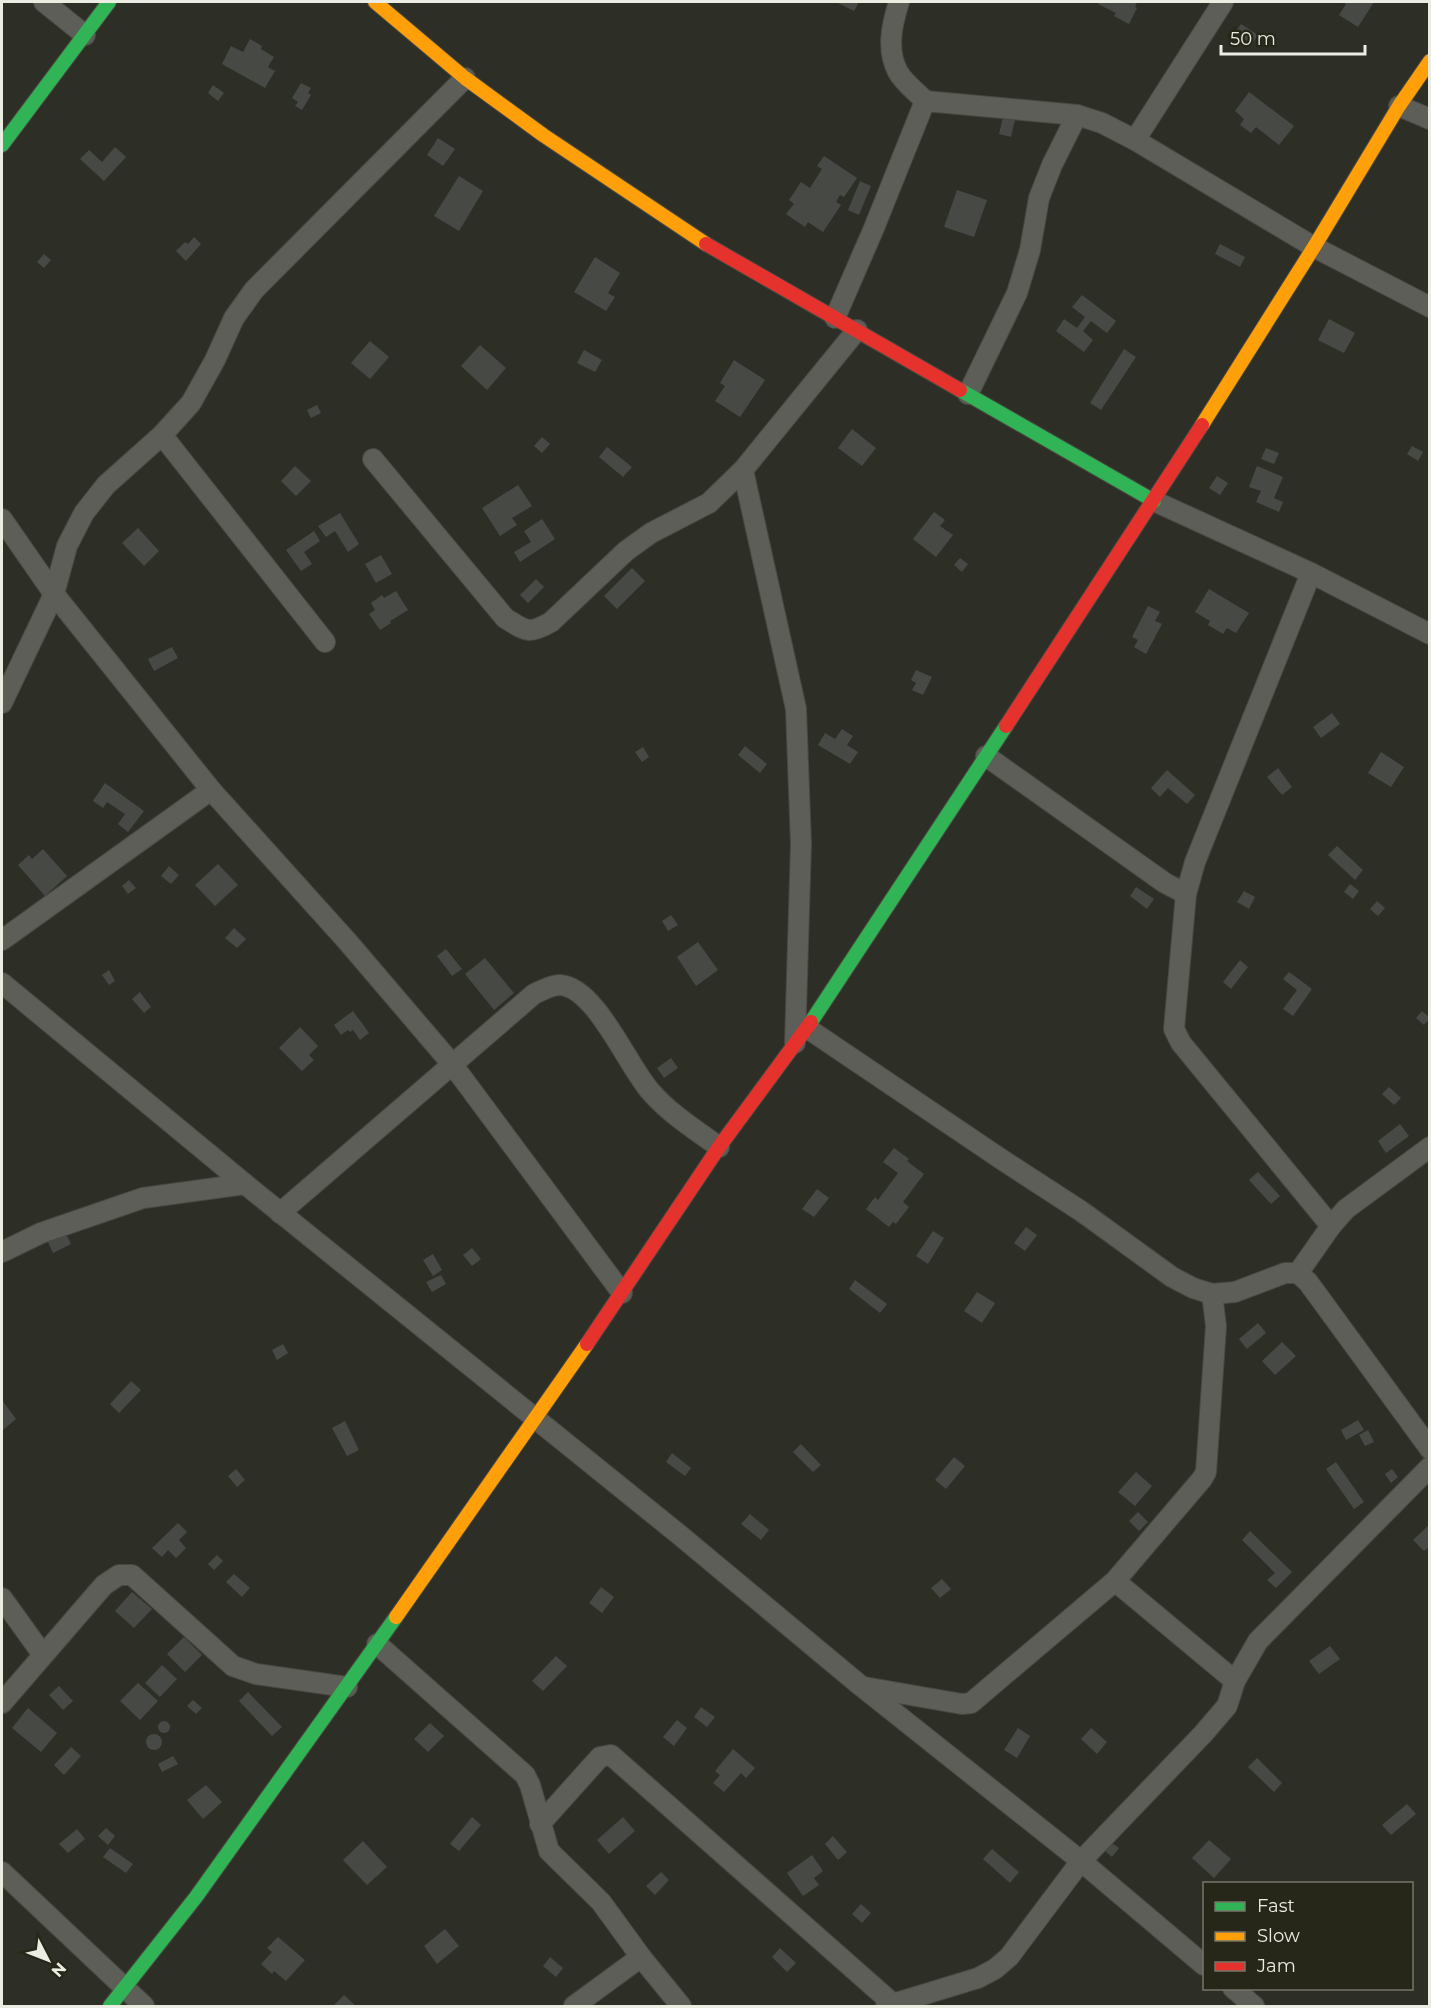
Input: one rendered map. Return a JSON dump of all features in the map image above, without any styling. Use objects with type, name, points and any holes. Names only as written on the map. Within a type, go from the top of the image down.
[{"type":"street","points":[[44,2],[85,35]]},
{"type":"street","points":[[2,145],[109,2]]},
{"type":"street","points":[[899,2],[892,24],[891,53],[899,74],[926,100],[1077,115],[1102,123],[1135,140],[1314,248],[1430,307]]},
{"type":"street","points":[[1135,140],[1223,2]]},
{"type":"street","points":[[380,4],[465,78],[627,193],[706,244],[1154,501],[1311,573],[1430,634]]},
{"type":"street","points":[[110,2007],[196,1897],[347,1687],[536,1419],[719,1147],[801,1036],[1154,501],[1314,248],[1399,106],[1430,61]]},
{"type":"street","points":[[2,703],[54,594],[67,546],[84,513],[106,485],[162,435],[191,403],[215,360],[234,318],[254,290],[465,78]]},
{"type":"street","points":[[835,318],[926,100]]},
{"type":"street","points":[[1399,106],[1430,119]]},
{"type":"street","points":[[969,394],[1017,293],[1040,198],[1052,165],[1077,115]]},
{"type":"street","points":[[373,459],[505,618],[525,630],[537,630],[551,621],[626,551],[651,532],[709,504],[743,470],[857,330]]},
{"type":"street","points":[[162,435],[325,642]]},
{"type":"street","points":[[743,470],[796,709],[801,844],[801,1036]]},
{"type":"street","points":[[2,519],[54,594],[211,790],[347,941],[452,1064],[622,1293]]},
{"type":"street","points":[[1311,573],[1194,862],[1186,894],[1174,1029],[1181,1043],[1331,1226]]},
{"type":"street","points":[[986,756],[1165,883],[1186,894]]},
{"type":"street","points":[[2,940],[211,790]]},
{"type":"street","points":[[2,983],[280,1213],[685,1539],[861,1686],[1081,1861],[1203,1964]]},
{"type":"street","points":[[280,1213],[534,994],[559,985],[576,990],[598,1013],[648,1090],[663,1105],[719,1147]]},
{"type":"street","points":[[801,1036],[1004,1161],[1081,1211],[1172,1277],[1193,1288],[1212,1294],[1235,1292],[1285,1273],[1298,1273],[1308,1282],[1430,1449]]},
{"type":"street","points":[[1298,1273],[1346,1209],[1430,1147]]},
{"type":"street","points":[[2,1252],[41,1233],[143,1198],[245,1184]]},
{"type":"street","points":[[861,1686],[962,1704],[971,1703],[1115,1581],[1206,1472],[1216,1326],[1212,1294]]},
{"type":"street","points":[[540,1824],[600,1757],[611,1755],[889,2005],[978,1978],[995,1969],[1009,1957],[1081,1861],[1227,1706],[1235,1681],[1258,1641],[1430,1467]]},
{"type":"street","points":[[2,1703],[104,1585],[119,1575],[132,1575],[233,1666],[256,1674],[347,1687]]},
{"type":"street","points":[[1115,1581],[1235,1681]]},
{"type":"street","points":[[2,1598],[44,1655]]},
{"type":"street","points":[[376,1644],[525,1775],[549,1851],[601,1902],[641,1958],[681,2007]]},
{"type":"street","points":[[2,1872],[144,2007]]},
{"type":"street","points":[[574,2007],[641,1958]]},
{"type":"street","points":[[1234,1990],[1254,2007]]},
{"type":"building","points":[[836,2],[859,2],[854,11]]},
{"type":"building","points":[[1099,2],[1137,2],[1135,7],[1137,8],[1129,24],[1114,16],[1116,13],[1098,4]]},
{"type":"building","points":[[1341,2],[1374,2],[1358,27],[1339,15],[1346,4]]},
{"type":"building","points":[[1241,24],[1258,35],[1252,44],[1235,33]]},
{"type":"building","points":[[250,39],[274,57],[268,67],[275,71],[265,88],[222,64],[231,46],[243,52]]},
{"type":"building","points":[[301,83],[311,88],[308,93],[311,95],[302,110],[295,106],[298,102],[292,98]]},
{"type":"building","points":[[213,85],[224,93],[218,101],[208,93]]},
{"type":"building","points":[[1249,92],[1294,126],[1279,145],[1256,127],[1251,133],[1240,125],[1244,119],[1235,111]]},
{"type":"building","points":[[1003,117],[1015,120],[1011,137],[999,134]]},
{"type":"building","points":[[438,138],[455,149],[443,166],[427,155]]},
{"type":"building","points":[[115,147],[126,157],[104,181],[80,159],[89,150],[102,162]]},
{"type":"building","points":[[824,156],[857,178],[844,197],[840,195],[836,202],[841,205],[823,232],[808,222],[805,227],[786,214],[794,204],[789,200],[801,182],[810,188],[822,169],[817,166]]},
{"type":"building","points":[[459,176],[483,191],[459,231],[434,216]]},
{"type":"building","points":[[860,181],[871,186],[859,215],[848,210]]},
{"type":"building","points":[[957,190],[987,200],[974,237],[944,227]]},
{"type":"building","points":[[194,237],[201,244],[186,261],[176,251],[185,242],[188,244]]},
{"type":"building","points":[[1220,244],[1245,257],[1240,267],[1215,254]]},
{"type":"building","points":[[44,254],[51,260],[44,268],[37,262]]},
{"type":"building","points":[[595,257],[620,273],[608,293],[615,297],[606,311],[574,292]]},
{"type":"building","points":[[1082,295],[1116,321],[1107,333],[1091,321],[1083,331],[1093,340],[1084,352],[1056,331],[1064,319],[1077,328],[1085,317],[1072,307]]},
{"type":"building","points":[[1329,319],[1355,333],[1344,353],[1318,340]]},
{"type":"building","points":[[370,341],[389,357],[370,379],[351,363]]},
{"type":"building","points":[[480,345],[506,368],[487,390],[461,366]]},
{"type":"building","points":[[1124,349],[1136,357],[1101,410],[1090,403]]},
{"type":"building","points":[[584,350],[602,360],[595,372],[577,363]]},
{"type":"building","points":[[734,360],[765,380],[740,417],[715,401],[725,386],[720,383]]},
{"type":"building","points":[[317,405],[321,413],[311,418],[307,410]]},
{"type":"building","points":[[852,429],[876,448],[862,466],[838,448]]},
{"type":"building","points":[[542,437],[550,444],[542,453],[534,446]]},
{"type":"building","points":[[1412,446],[1423,452],[1418,461],[1407,454]]},
{"type":"building","points":[[607,447],[632,467],[623,477],[599,457]]},
{"type":"building","points":[[1266,448],[1279,453],[1274,464],[1261,459]]},
{"type":"building","points":[[295,466],[311,481],[296,496],[281,481]]},
{"type":"building","points":[[1257,466],[1283,477],[1274,498],[1283,502],[1279,512],[1256,502],[1261,491],[1249,487]]},
{"type":"building","points":[[1217,476],[1228,483],[1220,495],[1209,488]]},
{"type":"building","points":[[518,485],[532,506],[512,518],[517,525],[500,536],[482,508]]},
{"type":"building","points":[[934,512],[945,520],[940,526],[953,535],[936,557],[913,539]]},
{"type":"building","points":[[340,513],[359,544],[348,552],[335,531],[326,537],[318,526]]},
{"type":"building","points":[[542,519],[555,539],[520,562],[514,552],[531,542],[524,531]]},
{"type":"building","points":[[138,528],[159,551],[144,566],[122,543]]},
{"type":"building","points":[[314,531],[320,541],[304,552],[312,564],[301,571],[286,550]]},
{"type":"building","points":[[381,555],[392,574],[376,583],[365,564]]},
{"type":"building","points":[[960,558],[968,564],[962,572],[954,565]]},
{"type":"building","points":[[632,568],[645,581],[617,609],[604,596]]},
{"type":"building","points":[[536,579],[544,587],[528,603],[520,595]]},
{"type":"building","points":[[1209,589],[1249,613],[1236,633],[1227,628],[1223,634],[1208,625],[1210,621],[1195,612]]},
{"type":"building","points":[[396,591],[408,610],[380,630],[369,614],[375,610],[371,603],[382,595],[384,598]]},
{"type":"building","points":[[1148,606],[1160,612],[1155,621],[1162,624],[1146,654],[1134,647],[1138,640],[1132,637]]},
{"type":"building","points":[[172,647],[178,658],[154,671],[148,659]]},
{"type":"building","points":[[916,670],[932,677],[923,695],[912,690],[916,683],[911,680]]},
{"type":"building","points":[[1332,713],[1340,724],[1321,738],[1313,727]]},
{"type":"building","points":[[842,729],[853,736],[847,745],[858,752],[850,764],[818,745],[825,733],[835,739]]},
{"type":"building","points":[[745,746],[767,764],[760,773],[738,755]]},
{"type":"building","points":[[643,747],[649,757],[642,762],[635,752]]},
{"type":"building","points":[[1381,752],[1404,767],[1391,787],[1368,773]]},
{"type":"building","points":[[1278,768],[1292,787],[1282,795],[1267,777]]},
{"type":"building","points":[[1167,770],[1195,795],[1187,804],[1168,788],[1160,797],[1151,788]]},
{"type":"building","points":[[105,783],[144,811],[128,832],[118,824],[125,814],[107,802],[103,808],[93,801]]},
{"type":"building","points":[[1337,846],[1363,870],[1355,880],[1328,855]]},
{"type":"building","points":[[43,849],[67,876],[45,896],[18,865],[29,855],[32,859]]},
{"type":"building","points":[[218,864],[238,885],[215,906],[195,885]]},
{"type":"building","points":[[169,866],[179,875],[171,884],[161,876]]},
{"type":"building","points":[[129,880],[136,888],[128,894],[122,886]]},
{"type":"building","points":[[1350,884],[1359,891],[1353,899],[1344,892]]},
{"type":"building","points":[[1136,887],[1154,899],[1147,909],[1130,896]]},
{"type":"building","points":[[1244,891],[1255,897],[1249,909],[1237,902]]},
{"type":"building","points":[[1377,901],[1385,908],[1378,916],[1370,909]]},
{"type":"building","points":[[671,915],[678,925],[668,931],[662,921]]},
{"type":"building","points":[[234,928],[246,939],[237,948],[225,938]]},
{"type":"building","points":[[698,942],[718,970],[696,986],[677,957]]},
{"type":"building","points":[[446,949],[462,969],[452,976],[437,956]]},
{"type":"building","points":[[485,958],[514,993],[494,1010],[465,974]]},
{"type":"building","points":[[1240,960],[1248,967],[1231,989],[1223,982]]},
{"type":"building","points":[[109,970],[115,981],[109,985],[102,975]]},
{"type":"building","points":[[1289,972],[1312,989],[1293,1016],[1283,1009],[1297,990],[1283,979]]},
{"type":"building","points":[[140,992],[151,1007],[144,1013],[132,999]]},
{"type":"building","points":[[353,1011],[369,1033],[360,1040],[353,1030],[350,1032],[348,1030],[341,1035],[334,1025]]},
{"type":"building","points":[[1422,1011],[1430,1018],[1424,1025],[1416,1018]]},
{"type":"building","points":[[300,1027],[318,1046],[309,1055],[314,1060],[302,1071],[279,1048]]},
{"type":"building","points":[[671,1058],[678,1068],[664,1078],[657,1068]]},
{"type":"building","points":[[1389,1087],[1401,1098],[1394,1105],[1382,1094]]},
{"type":"building","points":[[1400,1124],[1409,1136],[1386,1153],[1378,1141]]},
{"type":"building","points":[[894,1148],[924,1174],[903,1202],[909,1207],[896,1224],[893,1222],[889,1227],[866,1209],[875,1197],[878,1200],[898,1173],[883,1162]]},
{"type":"building","points":[[1258,1172],[1280,1196],[1271,1204],[1249,1180]]},
{"type":"building","points":[[817,1189],[829,1198],[814,1217],[802,1209]]},
{"type":"building","points":[[1026,1227],[1037,1235],[1025,1251],[1014,1243]]},
{"type":"building","points":[[933,1231],[944,1238],[928,1264],[916,1256]]},
{"type":"building","points":[[66,1234],[71,1244],[53,1253],[48,1242]]},
{"type":"building","points":[[472,1248],[481,1259],[472,1266],[463,1255]]},
{"type":"building","points":[[433,1254],[442,1270],[433,1276],[423,1260]]},
{"type":"building","points":[[441,1275],[446,1284],[432,1292],[426,1282]]},
{"type":"building","points":[[855,1280],[887,1304],[880,1313],[849,1289]]},
{"type":"building","points":[[977,1292],[995,1303],[982,1323],[964,1311]]},
{"type":"building","points":[[1258,1323],[1266,1333],[1247,1349],[1239,1339]]},
{"type":"building","points":[[1282,1342],[1296,1356],[1275,1375],[1262,1361]]},
{"type":"building","points":[[283,1344],[288,1353],[277,1360],[272,1350]]},
{"type":"building","points":[[131,1381],[141,1390],[119,1413],[110,1404]]},
{"type":"building","points":[[2,1400],[16,1419],[2,1431]]},
{"type":"building","points":[[1358,1420],[1364,1430],[1346,1440],[1341,1430]]},
{"type":"building","points":[[345,1421],[359,1450],[347,1456],[332,1428]]},
{"type":"building","points":[[1368,1430],[1374,1442],[1365,1446],[1359,1435]]},
{"type":"building","points":[[801,1444],[821,1465],[813,1472],[793,1452]]},
{"type":"building","points":[[672,1453],[691,1468],[685,1476],[666,1462]]},
{"type":"building","points":[[954,1457],[965,1466],[946,1489],[935,1480]]},
{"type":"building","points":[[1336,1462],[1364,1502],[1354,1509],[1326,1469]]},
{"type":"building","points":[[236,1469],[245,1480],[237,1487],[228,1476]]},
{"type":"building","points":[[1392,1469],[1398,1477],[1391,1483],[1385,1474]]},
{"type":"building","points":[[1136,1472],[1152,1486],[1135,1506],[1118,1492]]},
{"type":"building","points":[[1138,1512],[1148,1522],[1139,1531],[1129,1521]]},
{"type":"building","points":[[750,1514],[769,1530],[761,1540],[741,1524]]},
{"type":"building","points":[[178,1523],[187,1532],[179,1540],[186,1548],[176,1558],[168,1550],[162,1557],[152,1548]]},
{"type":"building","points":[[1430,1524],[1430,1550],[1428,1548],[1424,1551],[1413,1540]]},
{"type":"building","points":[[1250,1531],[1292,1572],[1276,1588],[1267,1580],[1275,1573],[1242,1540]]},
{"type":"building","points":[[217,1555],[223,1561],[214,1570],[208,1564]]},
{"type":"building","points":[[234,1574],[250,1588],[242,1597],[226,1582]]},
{"type":"building","points":[[942,1579],[951,1589],[940,1598],[931,1588]]},
{"type":"building","points":[[601,1587],[614,1597],[602,1613],[589,1603]]},
{"type":"building","points":[[132,1592],[152,1609],[134,1628],[115,1611]]},
{"type":"building","points":[[184,1637],[202,1655],[185,1672],[167,1654]]},
{"type":"building","points":[[1330,1646],[1340,1659],[1319,1674],[1309,1661]]},
{"type":"building","points":[[556,1656],[567,1666],[543,1691],[532,1681]]},
{"type":"building","points":[[162,1665],[177,1679],[160,1697],[145,1683]]},
{"type":"building","points":[[138,1683],[158,1701],[140,1720],[120,1701]]},
{"type":"building","points":[[59,1686],[73,1701],[63,1710],[49,1695]]},
{"type":"building","points":[[248,1692],[282,1727],[272,1736],[239,1701]]},
{"type":"building","points":[[193,1700],[202,1708],[196,1714],[187,1706]]},
{"type":"building","points":[[701,1707],[715,1717],[707,1727],[694,1717]]},
{"type":"building","points":[[28,1708],[57,1733],[41,1752],[12,1728]]},
{"type":"building","points":[[677,1720],[687,1728],[674,1746],[663,1737]]},
{"type":"building","points":[[166,1721],[170,1727],[166,1733],[162,1733],[158,1725]]},
{"type":"building","points":[[430,1723],[444,1736],[428,1752],[414,1739]]},
{"type":"building","points":[[1018,1728],[1030,1736],[1017,1758],[1004,1750]]},
{"type":"building","points":[[1091,1728],[1107,1742],[1097,1754],[1081,1739]]},
{"type":"building","points":[[154,1734],[162,1742],[154,1750],[146,1742]]},
{"type":"building","points":[[71,1747],[81,1756],[64,1775],[54,1765]]},
{"type":"building","points":[[733,1749],[755,1768],[746,1778],[741,1773],[724,1792],[713,1783],[720,1775],[715,1771]]},
{"type":"building","points":[[173,1756],[178,1764],[162,1772],[158,1764]]},
{"type":"building","points":[[1257,1758],[1282,1783],[1274,1792],[1248,1767]]},
{"type":"building","points":[[206,1785],[222,1802],[203,1819],[187,1800]]},
{"type":"building","points":[[1407,1804],[1416,1814],[1391,1835],[1382,1825]]},
{"type":"building","points":[[472,1817],[481,1825],[459,1851],[450,1844]]},
{"type":"building","points":[[623,1817],[635,1831],[609,1854],[597,1840]]},
{"type":"building","points":[[106,1828],[115,1836],[108,1845],[98,1836]]},
{"type":"building","points":[[77,1829],[85,1839],[68,1853],[59,1844]]},
{"type":"building","points":[[833,1836],[847,1852],[838,1860],[825,1844]]},
{"type":"building","points":[[1209,1840],[1231,1859],[1214,1878],[1192,1858]]},
{"type":"building","points":[[363,1841],[387,1867],[367,1885],[343,1860]]},
{"type":"building","points":[[1112,1843],[1119,1848],[1112,1857],[1105,1851]]},
{"type":"building","points":[[110,1848],[133,1864],[126,1873],[103,1857]]},
{"type":"building","points":[[992,1849],[1019,1872],[1010,1883],[983,1859]]},
{"type":"building","points":[[812,1855],[823,1871],[814,1878],[819,1885],[803,1896],[787,1873]]},
{"type":"building","points":[[661,1872],[669,1880],[655,1895],[646,1886]]},
{"type":"building","points":[[861,1904],[871,1913],[862,1923],[852,1914]]},
{"type":"building","points":[[445,1929],[459,1946],[437,1964],[424,1946]]},
{"type":"building","points":[[278,1937],[305,1960],[286,1981],[274,1971],[272,1974],[261,1964],[272,1952],[267,1948]]},
{"type":"building","points":[[780,1948],[796,1963],[787,1972],[772,1957]]},
{"type":"building","points":[[550,1957],[563,1968],[556,1977],[543,1966]]},
{"type":"building","points":[[344,1995],[356,2006],[333,2006]]},
{"type":"traffic: fast","points":[[2,145],[109,2]]},
{"type":"traffic: fast","points":[[960,390],[1154,501]]},
{"type":"traffic: fast","points":[[811,1022],[1006,726]]},
{"type":"traffic: fast","points":[[110,2006],[196,1897],[396,1617]]},
{"type":"traffic: slow","points":[[375,2],[465,78],[543,135],[706,244]]},
{"type":"traffic: slow","points":[[1202,425],[1399,106],[1430,61]]},
{"type":"traffic: slow","points":[[396,1617],[587,1344]]},
{"type":"traffic: jam","points":[[706,244],[960,390]]},
{"type":"traffic: jam","points":[[1006,726],[1202,425]]},
{"type":"traffic: jam","points":[[587,1344],[719,1147],[811,1022]]}]
